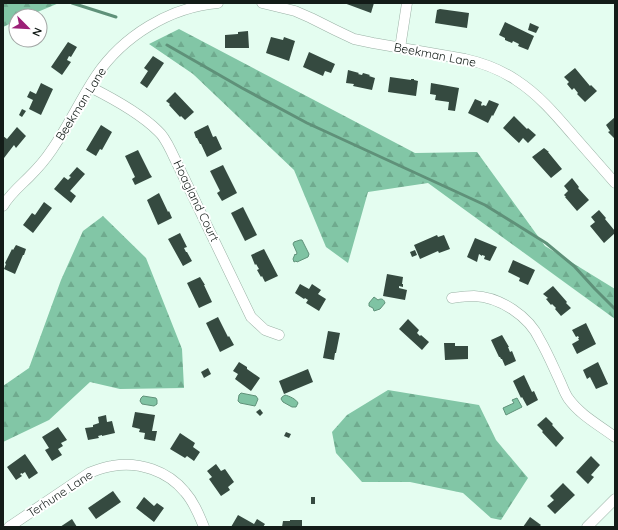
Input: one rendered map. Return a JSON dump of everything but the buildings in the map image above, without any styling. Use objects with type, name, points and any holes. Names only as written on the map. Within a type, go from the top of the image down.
[{"type":"street","name":"Beekman Lane","points":[[5,199],[29,177],[48,155],[62,135],[97,75],[111,57],[130,39],[170,15],[190,7],[218,3]]},
{"type":"street","name":"Beekman Lane","points":[[262,3],[294,11],[354,39],[373,44],[472,61],[497,70],[515,79],[548,105],[615,183]]},
{"type":"street","points":[[400,48],[407,3]]},
{"type":"street","name":"Hoagland Court","points":[[90,87],[146,120],[159,132],[173,154],[251,317],[265,330],[279,335]]},
{"type":"street","points":[[452,298],[474,296],[489,298],[509,307],[521,315],[532,326],[540,338],[567,397],[575,407],[615,437]]},
{"type":"street","name":"Terhune Lane","points":[[9,527],[89,473],[114,465],[129,465],[145,467],[160,472],[173,480],[185,492],[197,510],[204,527]]},
{"type":"street","points":[[587,527],[615,499]]},
{"type":"green space","points":[[3,3],[59,3],[47,8],[8,8],[8,25],[3,27]]},
{"type":"green space","points":[[179,29],[415,153],[477,152],[545,246],[615,289],[615,319],[428,183],[368,192],[348,263],[326,247],[294,170],[193,74],[149,44]]},
{"type":"green space","points":[[103,216],[146,258],[182,349],[184,388],[120,389],[90,382],[49,420],[3,442],[3,386],[29,368],[61,280],[83,231]]},
{"type":"green space","points":[[388,390],[479,405],[496,440],[528,478],[501,520],[491,518],[463,493],[410,482],[362,482],[336,453],[332,432],[347,415]]},
{"type":"shaded area","points":[[302,240],[309,254],[308,257],[294,262],[293,259],[297,253],[293,244],[294,242]]},
{"type":"shaded area","points":[[374,297],[378,300],[382,299],[385,303],[380,309],[374,311],[373,308],[369,306],[369,303]]},
{"type":"shaded area","points":[[241,393],[256,396],[258,399],[255,406],[240,403],[238,401]]},
{"type":"shaded area","points":[[285,395],[298,403],[296,407],[292,407],[283,402],[281,399]]},
{"type":"shaded area","points":[[143,396],[156,398],[157,404],[154,406],[142,404],[140,401]]},
{"type":"shaded area","points":[[517,398],[522,407],[506,415],[503,408],[514,403],[512,400]]},
{"type":"waterway","points":[[72,3],[116,17]]},
{"type":"waterway","points":[[167,45],[307,123],[485,205],[546,243],[574,266],[615,309]]}]
